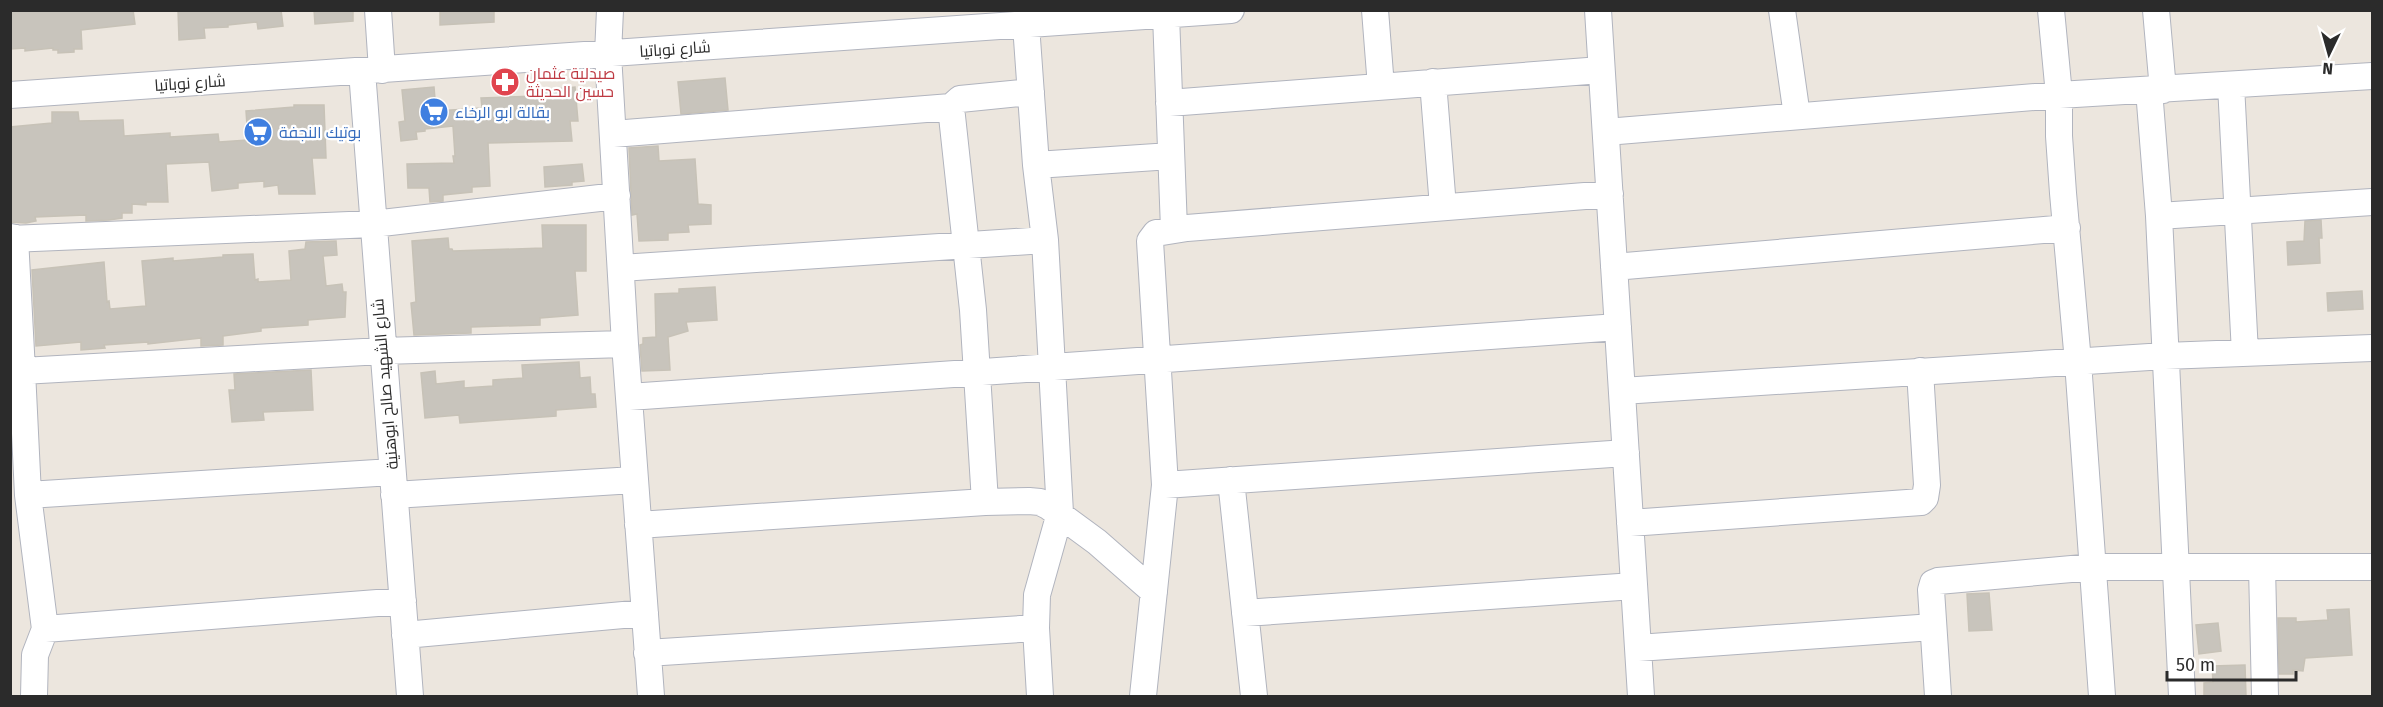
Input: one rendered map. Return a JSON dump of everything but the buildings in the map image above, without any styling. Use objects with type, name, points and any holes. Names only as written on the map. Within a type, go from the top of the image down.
[{"type":"street","name":"شارع الشهيد صالح ابوهنية","points":[[378,10],[372,70],[373,224],[410,696]]},
{"type":"street","points":[[610,10],[608,54],[625,344],[651,696]]},
{"type":"street","name":"شارع نوباتيا","points":[[10,95],[1231,10]]},
{"type":"street","points":[[1375,10],[1381,87]]},
{"type":"street","points":[[1598,10],[1641,696]]},
{"type":"street","points":[[1782,10],[1797,116]]},
{"type":"street","points":[[2051,10],[2102,696]]},
{"type":"street","points":[[2156,10],[2158,216],[2182,696]]},
{"type":"street","points":[[1172,13],[1169,103],[1174,229]]},
{"type":"street","points":[[1026,25],[1036,165],[1045,240],[1059,513],[1040,580],[1036,628],[1040,696]]},
{"type":"street","points":[[1169,103],[1601,70]]},
{"type":"street","points":[[1606,132],[2059,95],[2373,76]]},
{"type":"street","points":[[1433,82],[1443,207]]},
{"type":"street","points":[[2230,85],[2246,353]]},
{"type":"street","points":[[613,134],[951,106],[960,99],[1031,92]]},
{"type":"street","points":[[951,106],[966,247],[986,502]]},
{"type":"street","points":[[1036,165],[1171,156]]},
{"type":"street","points":[[1143,696],[1165,485],[1150,241],[1156,232],[1610,194]]},
{"type":"street","points":[[34,696],[22,674],[35,655],[45,629],[28,495],[12,238],[373,224],[617,196]]},
{"type":"street","points":[[2158,216],[2237,209],[2373,202]]},
{"type":"street","points":[[1614,267],[2067,228]]},
{"type":"street","points":[[621,268],[1045,240]]},
{"type":"street","points":[[629,397],[976,370],[1158,360],[1618,327]]},
{"type":"street","points":[[22,371],[382,351],[625,344]]},
{"type":"street","points":[[1622,391],[2165,356],[2373,348]]},
{"type":"street","points":[[1630,523],[1921,502],[1925,498],[1927,485],[1920,371]]},
{"type":"street","points":[[1165,485],[1626,453]]},
{"type":"street","points":[[28,495],[393,484],[634,480]]},
{"type":"street","points":[[1231,480],[1254,696]]},
{"type":"street","points":[[638,525],[986,502],[1040,502],[1059,513],[1128,567],[1154,591]]},
{"type":"street","points":[[1938,696],[1931,590],[1933,583],[1938,581],[2094,567],[2373,567]]},
{"type":"street","points":[[2262,567],[2265,696]]},
{"type":"street","points":[[1245,613],[1634,586]]},
{"type":"street","points":[[45,629],[402,601]]},
{"type":"street","points":[[405,635],[645,614]]},
{"type":"street","points":[[1638,648],[1933,627]]},
{"type":"street","points":[[647,653],[1036,628]]},
{"type":"place","name":"صيدلية عثمان حسين الحديثة","points":[[505,82]]},
{"type":"place","name":"بقالة ابو الرخاء","points":[[434,112]]},
{"type":"place","name":"بوتيك النجفة","points":[[258,132]]}]
